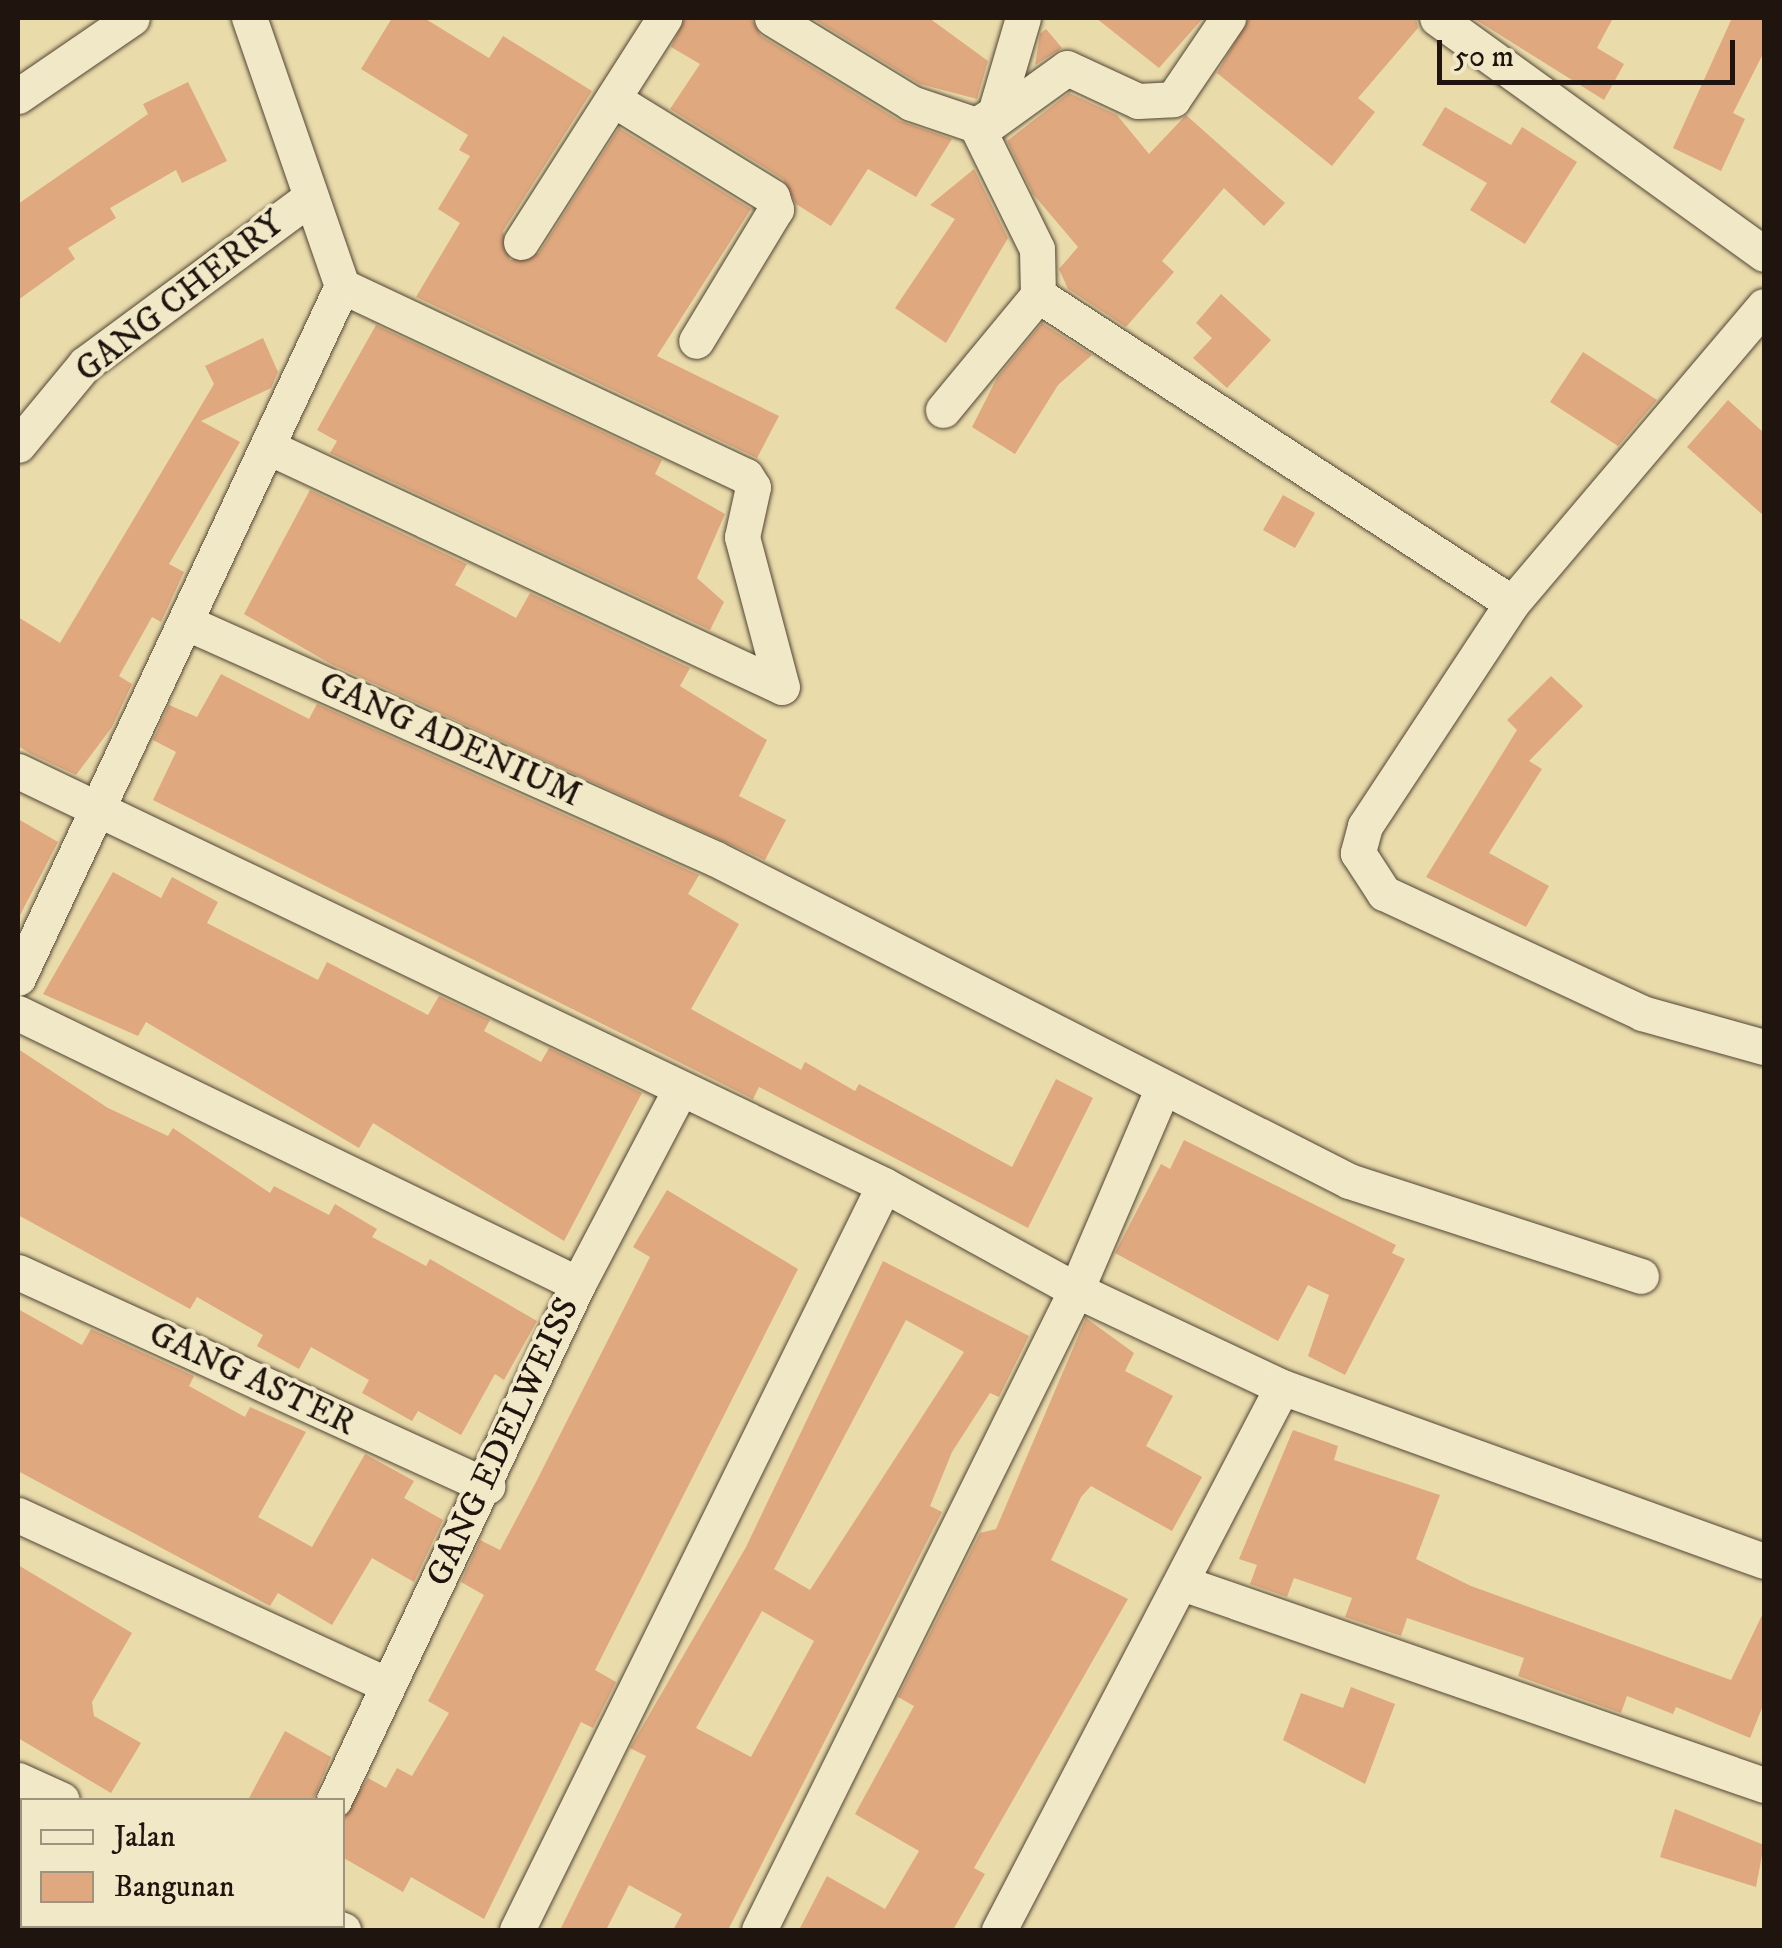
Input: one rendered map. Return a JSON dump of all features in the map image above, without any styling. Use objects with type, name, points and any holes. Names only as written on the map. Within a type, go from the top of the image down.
[{"type":"street","points":[[18,96],[132,18]]},
{"type":"street","points":[[249,18],[308,198],[342,286],[746,476],[753,487],[742,536],[782,687],[268,447]]},
{"type":"street","points":[[521,242],[664,18]]},
{"type":"street","points":[[772,18],[911,103],[982,125]]},
{"type":"street","points":[[943,410],[1038,294],[1038,248],[982,125],[1023,18]]},
{"type":"street","points":[[982,125],[1066,68],[1138,101],[1172,99],[1228,18]]},
{"type":"street","points":[[1437,18],[1764,254]]},
{"type":"street","points":[[613,99],[772,197],[776,209],[696,341]]},
{"type":"street","name":"GANG CHERRY","points":[[18,445],[84,364],[308,198]]},
{"type":"street","points":[[18,978],[342,286]]},
{"type":"street","points":[[1038,294],[1512,603]]},
{"type":"street","points":[[1764,306],[1512,603],[1365,826],[1358,853],[1366,875],[1384,892],[1642,1013],[1764,1047]]},
{"type":"street","name":"GANG ADENIUM","points":[[185,622],[716,859],[1161,1092],[1458,1223],[1641,1276]]},
{"type":"street","points":[[18,771],[884,1184],[1076,1290],[1282,1387],[1764,1562]]},
{"type":"street","points":[[18,1012],[578,1284]]},
{"type":"street","name":"GANG EDELWEISS","points":[[335,1798],[387,1684],[487,1486],[578,1284],[681,1088]]},
{"type":"street","points":[[759,1930],[1076,1290],[1161,1092]]},
{"type":"street","points":[[517,1930],[884,1184]]},
{"type":"street","name":"GANG ASTER","points":[[18,1272],[487,1486]]},
{"type":"street","points":[[1000,1930],[1282,1387]]},
{"type":"street","points":[[18,1515],[387,1684]]},
{"type":"street","points":[[1182,1583],[1764,1786]]},
{"type":"street","points":[[18,1780],[58,1798]]},
{"type":"building","points":[[392,18],[424,18],[489,58],[503,36],[592,91],[503,231],[510,260],[539,253],[619,128],[751,209],[657,356],[779,416],[757,458],[416,297],[460,223],[438,209],[470,156],[459,150],[468,135],[361,69]]},
{"type":"building","points":[[685,18],[751,18],[761,36],[900,121],[952,139],[916,197],[868,169],[831,226],[796,204],[783,179],[670,109],[700,64],[671,47]]},
{"type":"building","points":[[812,18],[929,18],[988,61],[977,99],[920,84]]},
{"type":"building","points":[[1096,18],[1203,18],[1159,68]]},
{"type":"building","points":[[1249,18],[1416,18],[1418,28],[1358,98],[1375,112],[1332,166],[1217,73]]},
{"type":"building","points":[[1473,18],[1613,18],[1597,48],[1624,64],[1604,100]]},
{"type":"building","points":[[1732,18],[1764,18],[1764,52],[1733,113],[1745,119],[1721,171],[1673,148]]},
{"type":"building","points":[[1046,29],[1062,48],[1035,65],[1040,34]]},
{"type":"building","points":[[188,82],[227,161],[182,183],[176,170],[110,208],[116,218],[68,248],[75,259],[18,300],[18,204],[148,114],[143,104]]},
{"type":"building","points":[[1069,93],[1117,115],[1149,154],[1186,115],[1285,203],[1264,226],[1224,188],[1162,261],[1174,272],[1126,327],[1068,289],[1059,269],[1078,247],[1033,194],[1007,141]]},
{"type":"building","points":[[1445,107],[1511,145],[1522,127],[1577,162],[1525,244],[1470,210],[1487,183],[1422,145]]},
{"type":"building","points":[[974,169],[1008,238],[946,343],[895,308],[955,219],[930,205]]},
{"type":"building","points":[[1221,294],[1271,340],[1227,388],[1193,358],[1212,338],[1196,323]]},
{"type":"building","points":[[1042,323],[1092,355],[1058,385],[1015,454],[972,427],[997,378]]},
{"type":"building","points":[[376,325],[662,460],[655,474],[725,514],[697,578],[724,602],[710,630],[330,453],[337,441],[317,430]]},
{"type":"building","points":[[263,338],[278,372],[271,388],[201,421],[240,442],[169,564],[184,572],[161,622],[152,617],[119,676],[132,684],[112,727],[76,775],[31,754],[18,746],[18,617],[60,643],[214,384],[205,366]]},
{"type":"building","points":[[1583,352],[1657,400],[1618,446],[1550,402]]},
{"type":"building","points":[[1728,400],[1764,433],[1764,516],[1687,447]]},
{"type":"building","points":[[310,490],[467,564],[455,585],[516,618],[530,593],[690,668],[680,686],[767,740],[739,796],[786,820],[765,860],[331,664],[244,614]]},
{"type":"building","points":[[1283,495],[1315,513],[1295,548],[1263,530]]},
{"type":"building","points":[[221,674],[309,719],[317,704],[699,875],[688,894],[739,924],[691,1009],[801,1070],[805,1062],[855,1091],[859,1084],[1012,1167],[1056,1079],[1093,1098],[1028,1228],[759,1087],[753,1099],[153,800],[176,752],[153,740],[169,705],[197,717]]},
{"type":"building","points":[[1551,676],[1583,706],[1529,761],[1542,769],[1489,853],[1549,886],[1526,927],[1426,877],[1517,730],[1507,720]]},
{"type":"building","points":[[18,819],[58,842],[18,919]]},
{"type":"building","points":[[113,872],[161,898],[172,877],[218,902],[207,923],[318,980],[327,962],[428,1015],[439,996],[490,1020],[484,1031],[541,1062],[549,1048],[642,1093],[564,1241],[373,1123],[359,1148],[146,1022],[138,1036],[43,994]]},
{"type":"building","points":[[18,1049],[108,1108],[168,1136],[173,1128],[270,1193],[274,1186],[329,1215],[335,1204],[377,1229],[372,1237],[426,1266],[430,1259],[537,1321],[504,1380],[495,1374],[461,1435],[418,1411],[412,1421],[362,1393],[369,1380],[311,1347],[299,1369],[257,1346],[263,1335],[197,1297],[190,1309],[18,1215]]},
{"type":"building","points":[[1184,1140],[1396,1245],[1392,1253],[1405,1259],[1345,1375],[1308,1356],[1329,1295],[1308,1285],[1278,1341],[1115,1253],[1161,1164],[1170,1169]]},
{"type":"building","points":[[667,1190],[798,1269],[595,1670],[616,1682],[593,1728],[581,1722],[484,1919],[411,1877],[403,1892],[345,1859],[345,1814],[368,1778],[386,1788],[397,1768],[412,1776],[449,1713],[428,1701],[484,1595],[461,1582],[480,1540],[500,1550],[535,1484],[650,1257],[633,1247]]},
{"type":"building","points":[[883,1261],[1029,1336],[999,1397],[990,1393],[952,1452],[930,1506],[942,1512],[728,1930],[673,1930],[682,1914],[629,1885],[606,1930],[560,1930],[646,1756],[630,1748],[746,1547]],"holes":[[[906,1320],[964,1352],[810,1590],[774,1569]],[[762,1611],[814,1641],[751,1757],[696,1728]]]},
{"type":"building","points":[[18,1309],[82,1345],[91,1329],[194,1376],[189,1386],[245,1417],[250,1407],[306,1432],[258,1517],[312,1547],[365,1454],[414,1481],[404,1498],[443,1520],[414,1582],[372,1558],[332,1625],[278,1593],[270,1606],[18,1471]]},
{"type":"building","points":[[1086,1318],[1134,1353],[1125,1371],[1173,1396],[1146,1446],[1202,1477],[1172,1531],[1091,1486],[1081,1497],[1051,1560],[1128,1599],[974,1868],[985,1874],[953,1930],[799,1930],[827,1876],[885,1909],[919,1851],[855,1814],[914,1706],[898,1697],[980,1533],[996,1529]]},
{"type":"building","points":[[1293,1430],[1338,1446],[1334,1460],[1440,1495],[1416,1559],[1471,1586],[1731,1680],[1764,1611],[1764,1703],[1750,1738],[1676,1707],[1673,1714],[1627,1696],[1621,1713],[1518,1676],[1524,1658],[1407,1618],[1401,1636],[1345,1617],[1352,1598],[1294,1578],[1287,1597],[1250,1584],[1257,1565],[1239,1559]]},
{"type":"building","points":[[18,1565],[132,1633],[92,1702],[94,1716],[141,1743],[111,1793],[18,1738]]},
{"type":"building","points":[[1351,1687],[1395,1704],[1365,1784],[1283,1740],[1301,1693],[1343,1708]]},
{"type":"building","points":[[285,1731],[331,1757],[314,1798],[249,1798]]},
{"type":"building","points":[[1675,1809],[1764,1845],[1756,1887],[1660,1857]]}]
